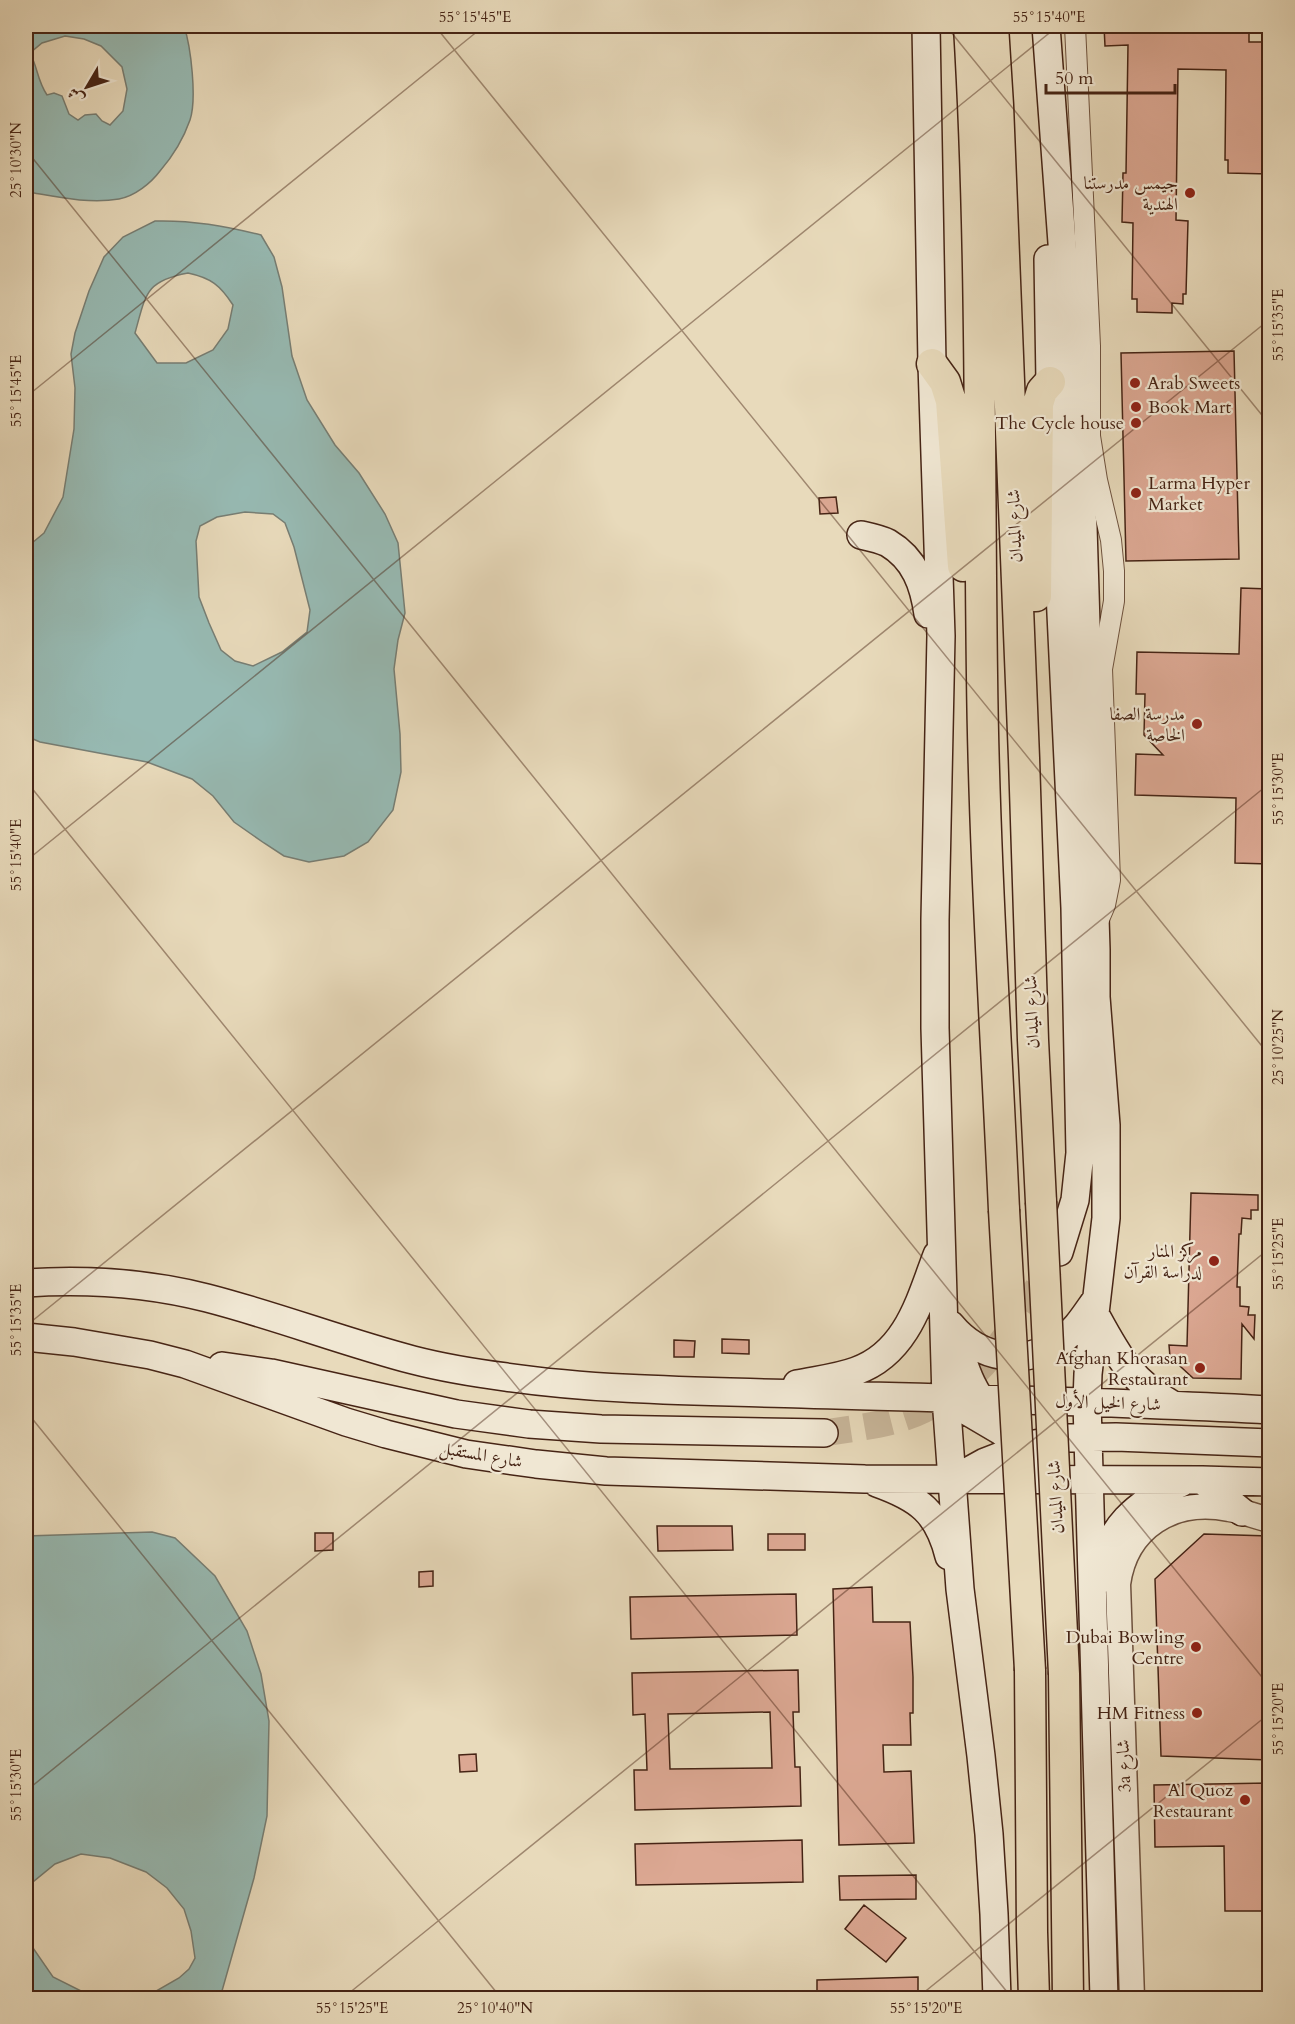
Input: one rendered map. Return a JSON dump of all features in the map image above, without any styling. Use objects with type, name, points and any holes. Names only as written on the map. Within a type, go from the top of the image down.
[{"type":"main road","points":[[926,26],[932,364],[941,636],[935,1028],[946,1398],[960,1588],[986,1801],[997,1998]]},
{"type":"main road","name":"شارع الميدان","points":[[969,26],[974,102],[979,351],[982,677],[1004,1210],[1030,1670],[1034,1998]]},
{"type":"main road","name":"شارع الميدان","points":[[993,26],[1024,758],[1033,1040],[1065,1674],[1068,1998]]},
{"type":"main road","points":[[1047,26],[1083,527],[1096,997],[1106,1125],[1106,1218],[1088,1374],[1087,1402],[1106,1997]]},
{"type":"main road","points":[[1059,1252],[1075,1200],[1080,1153],[1075,908],[1050,382],[1048,253],[1053,238],[1062,226]]},
{"type":"main road","points":[[932,364],[945,382],[951,401],[957,497],[972,650],[975,664],[982,677]]},
{"type":"main road","points":[[1024,758],[1032,746],[1035,729],[1038,404],[1042,391],[1050,382]]},
{"type":"main road","points":[[861,535],[886,542],[914,567],[922,582],[930,623],[941,636]]},
{"type":"main road","points":[[755,1393],[856,1371],[877,1360],[895,1345],[914,1317],[942,1240]]},
{"type":"main road","points":[[26,1283],[126,1284],[167,1290],[207,1298],[414,1360],[477,1373],[591,1386],[946,1398],[1052,1461],[1089,1480]]},
{"type":"main road","points":[[944,1317],[966,1340],[978,1348],[1008,1357],[1023,1357],[1052,1347],[1065,1339],[1095,1307]]},
{"type":"main road","points":[[1095,1307],[1112,1344],[1130,1371],[1154,1394],[1173,1405]]},
{"type":"main road","points":[[944,1317],[958,1344],[966,1372],[980,1399],[1064,1496],[1071,1516],[1080,1620],[1087,1638],[1094,1645]]},
{"type":"main road","name":"شارع المستقبل","points":[[26,1337],[112,1347],[185,1364],[346,1422],[426,1444],[489,1458],[606,1471],[865,1479],[951,1471]]},
{"type":"main road","points":[[185,1364],[250,1369],[420,1408],[529,1424],[601,1429],[824,1433]]},
{"type":"main road","name":"شارع الخيل الأول","points":[[946,1398],[1269,1410]]},
{"type":"main road","points":[[951,1471],[985,1462],[1087,1402]]},
{"type":"main road","points":[[1019,1442],[1088,1437],[1269,1443]]},
{"type":"main road","points":[[951,1471],[1052,1480],[1269,1482]]},
{"type":"main road","points":[[865,1479],[909,1496],[922,1505],[942,1532],[960,1588]]},
{"type":"main road","points":[[1094,1645],[1101,1620],[1101,1570],[1113,1537],[1122,1522],[1150,1498],[1195,1480]]},
{"type":"main road","points":[[1195,1480],[1242,1512]]},
{"type":"street","points":[[1075,26],[1090,346],[1090,436],[1097,480],[1111,540],[1115,588],[1102,669],[1110,880],[1106,905],[1095,927]]},
{"type":"street","name":"3a شارع","points":[[1132,1998],[1118,1584],[1120,1571],[1124,1558],[1138,1536],[1161,1517],[1175,1511],[1217,1507],[1269,1520]]},
{"type":"water","points":[[26,26],[184,26],[192,73],[192,111],[177,147],[152,180],[131,195],[108,200],[62,198],[28,192],[26,189]],"holes":[[[65,36],[84,39],[101,46],[122,67],[127,89],[123,111],[110,125],[96,114],[85,115],[78,120],[69,114],[62,96],[54,93],[47,95],[30,53],[42,43]]]},
{"type":"water","points":[[155,221],[208,224],[261,235],[274,257],[282,287],[292,356],[307,400],[335,445],[359,473],[385,514],[398,543],[405,613],[394,669],[401,772],[393,810],[368,842],[344,856],[309,862],[284,856],[234,822],[213,796],[192,779],[147,762],[40,742],[26,736],[26,548],[44,533],[63,497],[74,429],[75,388],[71,354],[75,333],[89,291],[104,257],[123,237]],"holes":[[[188,273],[209,280],[228,298],[233,305],[228,329],[213,350],[186,363],[157,363],[135,333],[145,299],[155,285],[163,280]],[[245,512],[273,514],[285,523],[294,547],[310,610],[307,632],[282,652],[253,666],[235,661],[221,650],[199,597],[196,541],[200,526],[217,517]]]},
{"type":"water","points":[[152,1532],[175,1538],[215,1576],[247,1631],[261,1674],[269,1721],[267,1816],[254,1878],[220,1998],[144,1998],[179,1978],[189,1969],[195,1958],[191,1931],[184,1909],[167,1888],[146,1872],[110,1858],[81,1854],[55,1864],[33,1882],[28,1913],[33,1948],[53,1977],[89,1995],[101,1998],[26,1998],[26,1536]]},
{"type":"building","points":[[1104,26],[1249,26],[1249,42],[1269,42],[1269,174],[1228,173],[1228,160],[1225,160],[1226,70],[1178,69],[1176,220],[1188,221],[1186,294],[1183,294],[1183,304],[1172,303],[1172,313],[1137,312],[1137,299],[1132,299],[1133,223],[1122,222],[1123,173],[1126,173],[1128,45],[1105,46]]},
{"type":"building","points":[[1234,351],[1239,559],[1126,561],[1121,353]]},
{"type":"building","points":[[836,497],[838,513],[820,514],[819,498]]},
{"type":"building","points":[[1241,588],[1269,589],[1269,864],[1235,863],[1236,798],[1135,795],[1136,754],[1163,755],[1144,735],[1145,694],[1136,694],[1137,652],[1239,654]]},
{"type":"building","name":"مركز المنار لدراسة القرآن","points":[[1191,1193],[1258,1195],[1258,1210],[1251,1210],[1251,1219],[1242,1218],[1241,1234],[1239,1234],[1237,1287],[1240,1287],[1240,1306],[1249,1307],[1248,1315],[1255,1315],[1254,1339],[1242,1324],[1241,1379],[1193,1378],[1170,1357],[1169,1345],[1187,1346]]},
{"type":"building","points":[[722,1339],[749,1340],[749,1354],[722,1353]]},
{"type":"building","points":[[674,1340],[695,1341],[694,1357],[674,1357]]},
{"type":"building","points":[[657,1526],[732,1526],[733,1550],[658,1551]]},
{"type":"building","points":[[315,1533],[333,1533],[333,1550],[315,1551]]},
{"type":"building","points":[[768,1534],[805,1534],[805,1550],[768,1550]]},
{"type":"building","points":[[1204,1534],[1269,1536],[1269,1760],[1161,1756],[1155,1579]]},
{"type":"building","points":[[433,1571],[433,1586],[419,1587],[419,1572]]},
{"type":"building","points":[[872,1587],[873,1622],[910,1622],[913,1677],[913,1713],[910,1713],[911,1745],[883,1745],[884,1772],[911,1771],[914,1843],[839,1845],[833,1589]]},
{"type":"building","points":[[796,1594],[797,1635],[631,1639],[630,1597]]},
{"type":"building","points":[[798,1670],[799,1712],[793,1712],[795,1767],[800,1767],[801,1806],[635,1810],[634,1770],[647,1770],[645,1714],[633,1715],[632,1673]],"holes":[[[770,1712],[772,1768],[670,1769],[668,1714]]]},
{"type":"building","points":[[476,1754],[477,1771],[460,1772],[459,1755]]},
{"type":"building","points":[[1269,1783],[1269,1911],[1225,1911],[1224,1846],[1155,1847],[1154,1785]]},
{"type":"building","points":[[802,1840],[803,1882],[636,1885],[635,1844]]},
{"type":"building","points":[[916,1875],[916,1899],[840,1900],[839,1876]]},
{"type":"building","points":[[864,1905],[906,1938],[886,1962],[845,1929]]},
{"type":"building","points":[[918,1977],[918,1998],[817,1998],[817,1980]]},
{"type":"tunnel","points":[[824,1433],[900,1419],[923,1410],[945,1397],[964,1383],[997,1348],[1025,1309],[1050,1267]]},
{"type":"place","name":"جيمس مدرستنا الهندية","points":[[1190,193]]},
{"type":"place","name":"Arab Sweets","points":[[1135,383]]},
{"type":"place","name":"Book Mart","points":[[1136,407]]},
{"type":"place","name":"The Cycle house","points":[[1136,423]]},
{"type":"place","name":"Larma Hyper Market","points":[[1136,493]]},
{"type":"place","name":"مدرسة الصفا الخاصة","points":[[1197,724]]},
{"type":"place","name":"مركز المنار لدراسة القرآن","points":[[1214,1261]]},
{"type":"place","name":"Afghan Khorasan Restaurant","points":[[1200,1368]]},
{"type":"place","name":"Dubai Bowling Centre","points":[[1196,1647]]},
{"type":"place","name":"HM Fitness","points":[[1197,1713]]},
{"type":"place","name":"Al Quoz Restaurant","points":[[1245,1800]]}]
